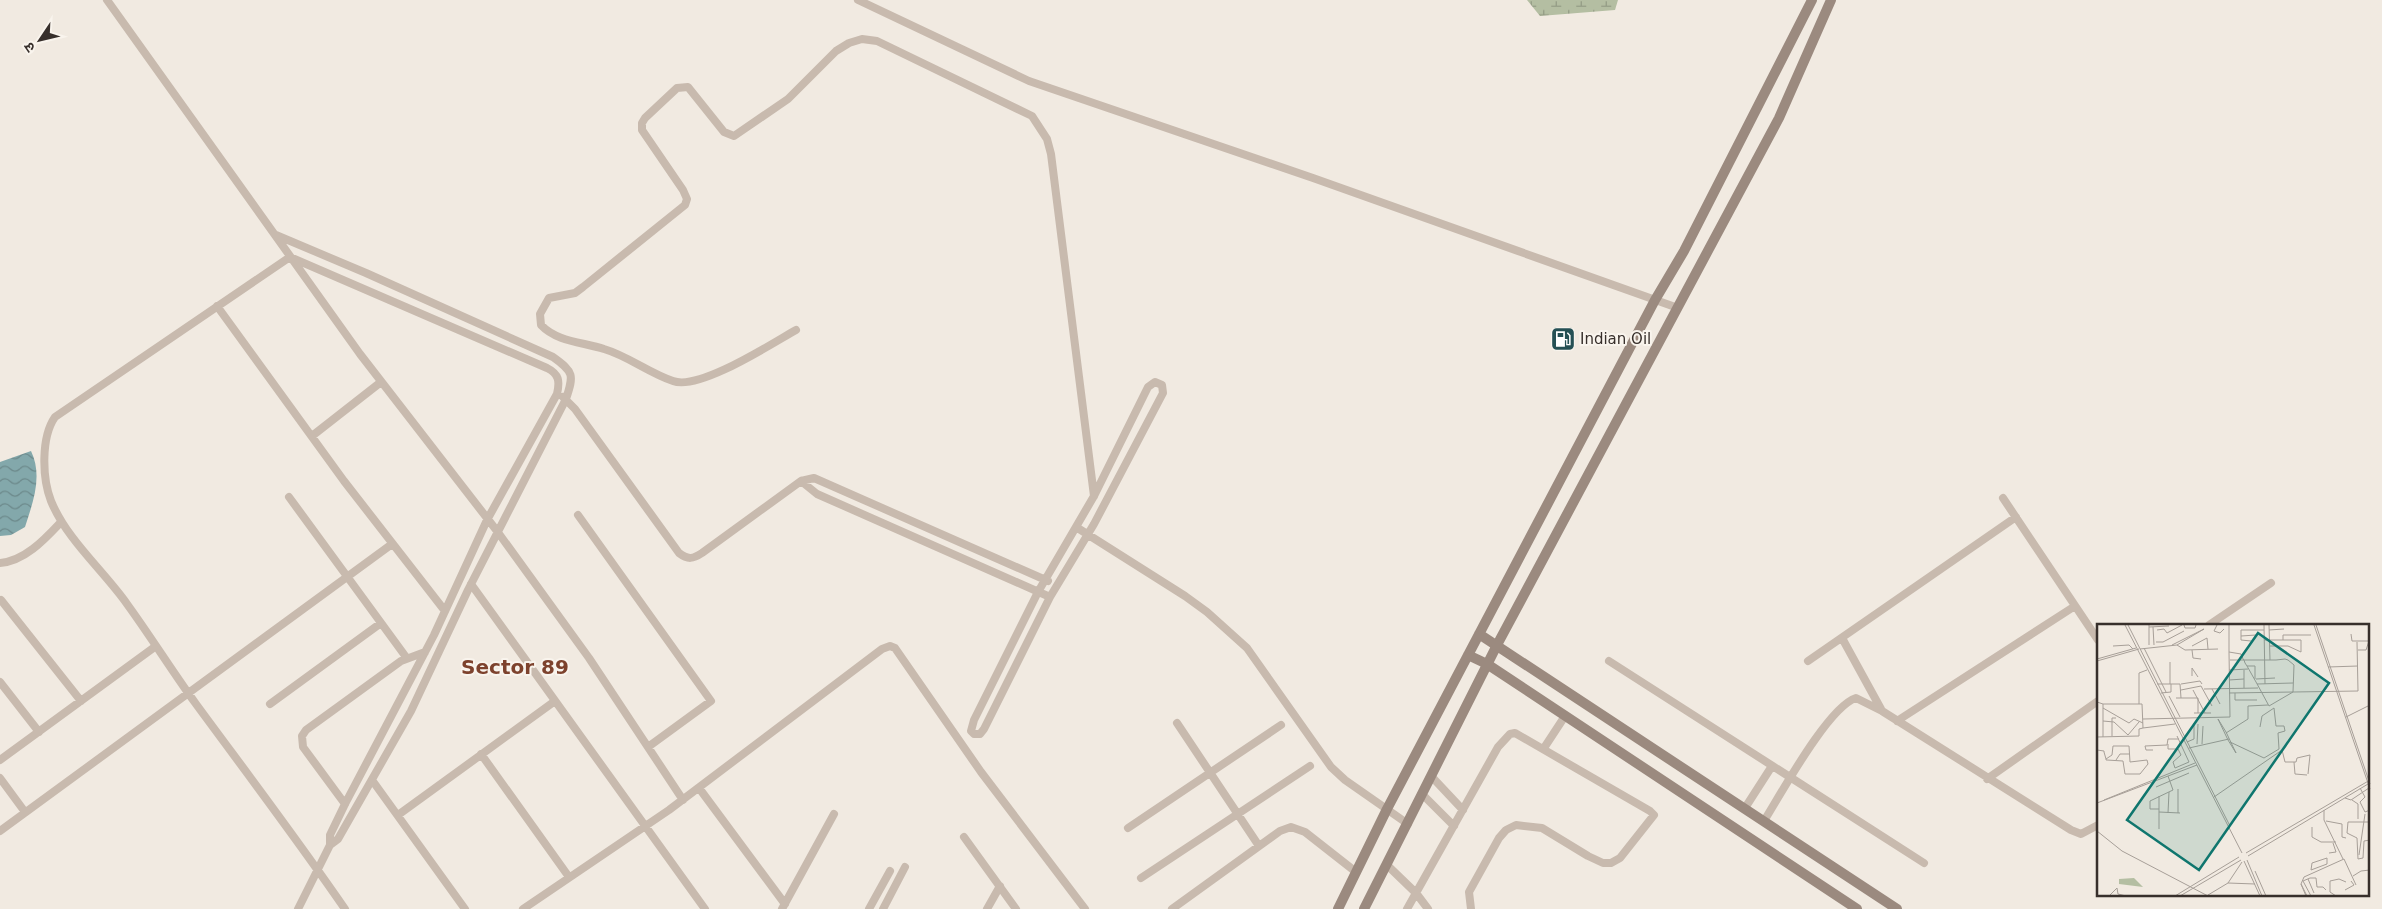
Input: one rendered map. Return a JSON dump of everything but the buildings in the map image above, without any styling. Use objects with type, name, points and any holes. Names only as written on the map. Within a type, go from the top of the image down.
[{"type":"street","points":[[107,0],[290,257],[382,382],[497,531],[589,658],[683,800]]},
{"type":"street","points":[[858,0],[1029,81],[1313,178],[1676,310]]},
{"type":"street","points":[[1338,909],[1387,809],[1646,317],[1684,251],[1812,0]]},
{"type":"street","points":[[1364,909],[1423,795],[1487,664],[1779,118],[1831,0]]},
{"type":"street","points":[[796,330],[723,370],[687,384],[673,382],[603,348],[570,341],[546,331],[540,325],[540,314],[550,298],[568,295],[579,290],[685,205],[687,199],[683,190],[642,130],[642,123],[645,118],[677,88],[688,86],[724,132],[734,136],[788,99],[836,51],[849,43],[862,39],[886,45],[1032,116],[1047,139],[1051,154],[1094,496]]},
{"type":"street","points":[[276,236],[366,273],[553,357],[570,370],[572,383],[566,399],[471,584],[411,712],[338,839],[330,845]]},
{"type":"street","points":[[290,257],[55,417],[48,427],[45,440],[47,491],[61,522],[122,598],[346,909]]},
{"type":"street","points":[[290,257],[547,368],[558,377],[560,383],[557,394],[487,520],[425,652],[345,804],[330,835],[330,845],[298,909]]},
{"type":"street","points":[[218,306],[392,544],[445,611]]},
{"type":"street","points":[[558,377],[570,370]]},
{"type":"street","points":[[312,436],[382,382]]},
{"type":"street","points":[[1155,382],[1159,384],[1163,388],[1163,393],[1087,535],[1050,597],[984,729],[980,734],[974,734],[971,731],[974,720],[1038,592],[1076,527],[1094,496],[1148,387],[1155,382]]},
{"type":"street","points":[[557,394],[566,399],[679,553],[686,559],[694,558],[702,553],[801,481],[814,478],[822,479],[1057,585]]},
{"type":"street","points":[[801,481],[817,494],[1050,597]]},
{"type":"street","points":[[288,497],[406,657]]},
{"type":"street","points":[[2003,498],[2097,639]]},
{"type":"street","points":[[578,515],[711,701],[648,747]]},
{"type":"street","points":[[1808,661],[2016,517]]},
{"type":"street","points":[[0,563],[14,561],[25,554],[61,522]]},
{"type":"street","points":[[1076,527],[1207,612],[1240,642],[1265,672],[1331,767],[1408,824]]},
{"type":"street","points":[[0,831],[392,544]]},
{"type":"street","points":[[2210,624],[2271,583]]},
{"type":"street","points":[[471,584],[705,909]]},
{"type":"street","points":[[1,600],[81,701]]},
{"type":"street","points":[[1896,721],[2075,606]]},
{"type":"street","points":[[270,704],[381,623]]},
{"type":"street","points":[[1479,634],[1897,909]]},
{"type":"street","points":[[1842,638],[1882,711]]},
{"type":"street","points":[[0,760],[156,646]]},
{"type":"street","points":[[523,909],[683,800],[882,649],[890,646],[895,648],[982,772],[1085,909]]},
{"type":"street","points":[[345,804],[303,747],[302,736],[306,730],[406,657],[425,652]]},
{"type":"street","points":[[1468,655],[1487,664],[1857,909]]},
{"type":"street","points":[[1609,661],[1924,863]]},
{"type":"street","points":[[0,682],[39,732]]},
{"type":"street","points":[[1764,821],[1830,720],[1847,701],[1856,698],[1882,711],[1987,779],[2071,830],[2081,834],[2097,826]]},
{"type":"street","points":[[398,815],[555,701]]},
{"type":"street","points":[[1987,779],[2097,702]]},
{"type":"street","points":[[1544,748],[1565,716]]},
{"type":"street","points":[[1177,723],[1259,846]]},
{"type":"street","points":[[1128,828],[1281,725]]},
{"type":"street","points":[[1407,909],[1504,738],[1515,733],[1544,748],[1650,811],[1654,818],[1620,858],[1612,864],[1603,864],[1542,828],[1516,825],[1506,830],[1499,838],[1470,892],[1470,909]]},
{"type":"street","points":[[482,754],[569,877]]},
{"type":"street","points":[[1141,878],[1310,766]]},
{"type":"street","points":[[1745,808],[1772,766]]},
{"type":"street","points":[[1432,777],[1463,810]]},
{"type":"street","points":[[0,778],[25,812]]},
{"type":"street","points":[[372,780],[465,909]]},
{"type":"street","points":[[699,788],[783,907],[834,814]]},
{"type":"street","points":[[1423,795],[1454,826]]},
{"type":"street","points":[[1172,909],[1280,831],[1291,827],[1306,832],[1356,872]]},
{"type":"street","points":[[964,837],[1016,909]]},
{"type":"street","points":[[1387,864],[1416,893],[1428,909]]},
{"type":"street","points":[[882,909],[905,867]]},
{"type":"street","points":[[869,909],[890,871]]},
{"type":"street","points":[[987,909],[1000,886]]},
{"type":"green space","points":[[1527,0],[1618,0],[1615,10],[1540,16]]},
{"type":"water","points":[[31,451],[35,460],[36,489],[25,527],[11,535],[0,536],[0,462]]},
{"type":"place","name":"Indian Oil","points":[[1563,339]]},
{"type":"district","name":"Sector 89","points":[[515,667]]}]
